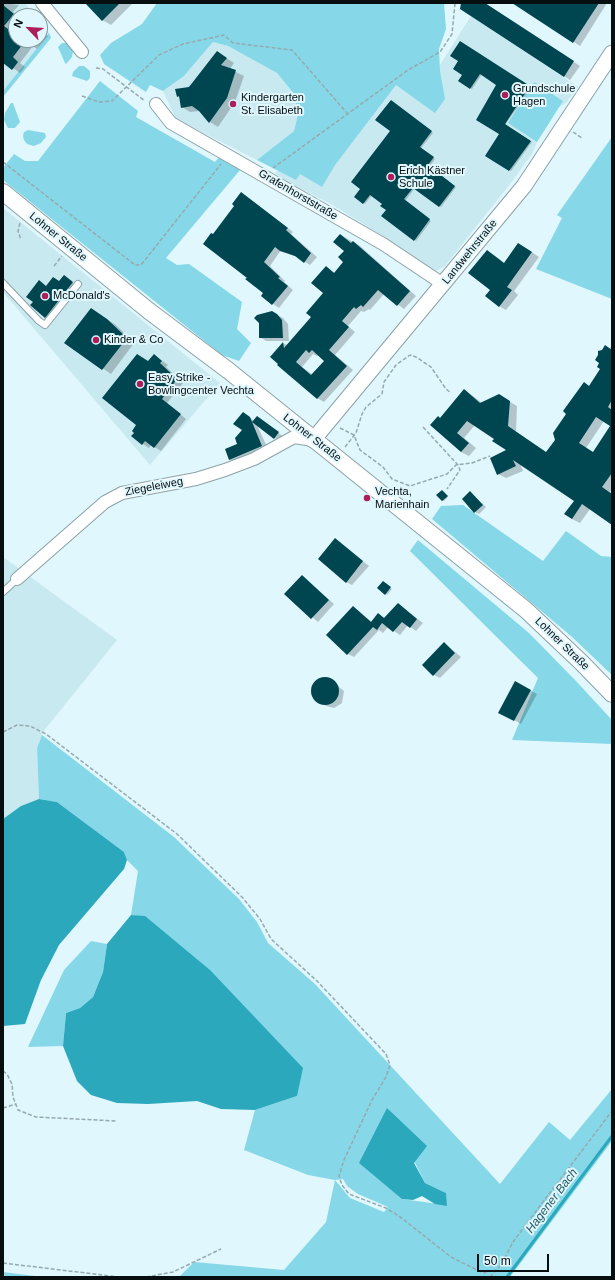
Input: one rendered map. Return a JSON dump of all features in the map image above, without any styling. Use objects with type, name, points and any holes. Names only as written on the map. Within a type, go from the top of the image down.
[{"type":"main road","name":"Lohner Straße","points":[[3,192],[149,311],[229,371],[526,610],[582,663],[612,694]]},
{"type":"street","points":[[42,3],[82,52]]},
{"type":"street","name":"Landwehrstraße","points":[[313,440],[524,186],[612,53]]},
{"type":"street","name":"Grafenhorststraße","points":[[156,104],[171,123],[383,244],[443,284]]},
{"type":"street","name":"Ziegeleiweg","points":[[17,579],[105,502],[122,493],[196,479],[225,470],[254,459],[294,437],[313,440]]},
{"type":"lane","points":[[3,277],[17,294],[19,300]]},
{"type":"lane","points":[[3,283],[44,325],[78,284]]},
{"type":"lane","points":[[3,592],[17,579]]},
{"type":"path","points":[[264,175],[408,70],[440,52],[452,34],[455,3]]},
{"type":"path","points":[[82,96],[99,102],[112,101],[159,55],[183,44],[224,35],[233,43],[292,50],[347,114]]},
{"type":"path","points":[[96,68],[103,69],[142,100],[156,104]]},
{"type":"path","points":[[3,162],[135,265],[141,265],[229,155]]},
{"type":"path","points":[[21,220],[18,231],[21,240]]},
{"type":"path","points":[[54,266],[64,254]]},
{"type":"path","points":[[335,456],[348,445],[354,435],[366,406],[382,394],[384,382],[396,365],[410,355],[416,357],[431,368],[446,389],[451,393]]},
{"type":"path","points":[[329,421],[338,428],[354,435],[360,450],[383,467],[392,479],[410,486],[447,474],[456,465],[472,463],[490,456]]},
{"type":"path","points":[[423,427],[458,465],[460,470],[447,489]]},
{"type":"path","points":[[3,732],[16,725],[30,726],[46,734],[176,834],[242,897],[260,920],[271,939],[317,981],[386,1054],[390,1065],[386,1078],[372,1100],[344,1160],[339,1176],[342,1185],[349,1194],[386,1208],[399,1216],[451,1257],[482,1273],[496,1270]]},
{"type":"path","points":[[3,1071],[7,1074],[12,1084],[18,1110],[36,1118],[117,1122]]},
{"type":"path","points":[[3,1108],[16,1104]]},
{"type":"path","points":[[490,1277],[524,1227],[612,1112]]},
{"type":"path","points":[[146,1277],[173,1272],[221,1249]]},
{"type":"path","points":[[3,1263],[119,1277]]},
{"type":"shaded area","points":[[3,3],[25,3],[29,8],[8,8],[8,48],[37,48],[3,91]]},
{"type":"shaded area","points":[[157,3],[444,3],[446,29],[439,49],[440,71],[445,99],[435,113],[396,85],[335,165],[322,187],[300,174],[296,180],[257,160],[294,131],[298,114],[294,94],[277,73],[228,46],[213,42],[184,76],[163,91],[150,85],[146,92],[104,64],[100,55],[111,43],[142,24]]},
{"type":"shaded area","name":"Erich Kästner Schule","points":[[471,16],[578,87],[566,103],[559,107],[537,142],[532,154],[510,184],[445,266],[436,271],[428,268],[383,236],[329,203],[287,182],[275,173],[392,83],[426,87]]},
{"type":"shaded area","points":[[49,33],[51,38],[48,42]]},
{"type":"shaded area","name":"Kindergarten St. Elisabeth","points":[[213,42],[228,46],[277,73],[294,94],[298,114],[294,131],[257,160],[176,119],[163,91],[184,76]]},
{"type":"shaded area","points":[[62,43],[66,43],[73,50],[72,57],[66,64],[58,47]]},
{"type":"shaded area","points":[[37,48],[43,48],[3,97],[3,91]]},
{"type":"shaded area","points":[[79,66],[84,66],[90,71],[90,78],[87,81],[72,76],[73,72]]},
{"type":"shaded area","points":[[100,81],[138,111],[136,117],[215,162],[220,156],[240,170],[166,258],[177,265],[189,264],[242,302],[237,329],[251,343],[239,361],[222,355],[3,180],[3,168],[14,154],[25,161],[38,161]]},
{"type":"shaded area","points":[[534,82],[563,101],[537,142],[508,123]]},
{"type":"shaded area","points":[[11,103],[13,103],[20,122],[15,128],[8,128],[4,120],[5,113]]},
{"type":"shaded area","points":[[28,130],[45,133],[46,137],[41,143],[34,146],[27,144],[23,136],[24,132]]},
{"type":"shaded area","points":[[612,137],[612,299],[536,269],[562,218],[557,215]]},
{"type":"shaded area","points":[[3,208],[220,383],[150,465],[3,292]]},
{"type":"shaded area","points":[[463,505],[543,561],[566,531],[601,556],[612,557],[612,675],[571,636],[432,519],[441,506]]},
{"type":"shaded area","points":[[418,540],[529,633],[576,681],[612,720],[612,744],[512,740],[538,678],[410,551]]},
{"type":"shaded area","points":[[3,557],[117,640],[43,732],[37,748],[39,799],[21,806],[3,819]]},
{"type":"shaded area","points":[[42,735],[174,837],[239,899],[257,922],[268,943],[315,984],[500,1184],[549,1122],[570,1140],[612,1089],[612,1141],[510,1277],[179,1277],[194,1262],[284,1270],[326,1222],[335,1180],[308,1175],[244,1150],[255,1110],[297,1096],[145,917],[131,915],[138,871],[127,860],[124,852],[57,802],[39,799],[37,748]],"holes":[[[388,1108],[425,1183],[446,1193],[446,1205],[402,1199]],[[343,1179],[347,1186],[358,1194],[388,1207],[384,1212],[350,1198],[335,1180]]]},
{"type":"shaded area","points":[[39,799],[57,802],[124,852],[127,860],[124,869],[59,945],[41,980],[25,1024],[3,1026],[3,819],[21,806]]},
{"type":"shaded area","points":[[131,915],[145,916],[210,970],[303,1068],[297,1096],[255,1110],[221,1109],[197,1101],[148,1104],[117,1103],[91,1095],[77,1081],[63,1046],[66,1013],[80,1008],[93,997],[103,972],[107,944]]},
{"type":"shaded area","points":[[91,941],[107,944],[103,972],[93,997],[80,1008],[66,1013],[63,1046],[28,1047],[64,970]]},
{"type":"shaded area","points":[[387,1108],[427,1146],[414,1163],[425,1183],[446,1193],[447,1206],[435,1204],[422,1196],[413,1200],[402,1199],[359,1163]]},
{"type":"shaded area","points":[[3,1272],[43,1277],[3,1277]]},
{"type":"building","points":[[85,3],[120,3],[102,21]]},
{"type":"building","points":[[461,3],[485,3],[574,61],[564,77],[460,9]]},
{"type":"building","points":[[512,3],[599,3],[573,43]]},
{"type":"building","points":[[3,5],[8,9],[8,21],[4,26],[8,29],[8,48],[20,48],[13,57],[18,62],[12,70],[3,63]]},
{"type":"building","points":[[460,41],[530,86],[505,124],[531,141],[509,171],[485,156],[499,134],[476,120],[496,85],[480,74],[470,89],[458,81],[462,75],[453,69],[458,61],[450,56]]},
{"type":"building","points":[[217,51],[227,58],[221,65],[236,70],[227,98],[209,123],[199,111],[192,106],[181,108],[179,96],[177,97],[175,89],[189,87]]},
{"type":"building","points":[[391,100],[432,131],[420,147],[434,157],[428,165],[455,186],[439,207],[413,188],[404,199],[430,219],[414,241],[381,216],[386,210],[380,206],[382,204],[370,195],[363,204],[354,197],[360,189],[351,182],[390,131],[375,120]]},
{"type":"building","points":[[241,192],[288,228],[286,230],[311,253],[304,263],[295,256],[280,251],[275,247],[264,262],[280,277],[278,278],[288,286],[272,305],[261,296],[263,293],[245,279],[247,278],[203,244],[211,233],[213,234],[234,206],[232,204]]},
{"type":"building","points":[[340,234],[351,243],[353,241],[410,291],[397,306],[378,290],[363,307],[361,305],[356,309],[354,307],[342,321],[349,327],[329,350],[347,366],[317,399],[277,365],[278,364],[270,357],[283,342],[284,348],[311,317],[306,313],[323,293],[311,283],[326,266],[334,273],[343,262],[338,257],[344,251],[333,242]],"holes":[[[306,350],[309,353],[312,350],[324,361],[311,375],[296,362]]]},
{"type":"building","points":[[518,243],[532,252],[507,287],[512,290],[499,307],[485,296],[490,290],[468,273],[487,250],[504,263]]},
{"type":"building","name":"McDonald's","points":[[64,275],[73,282],[45,318],[30,305],[33,302],[26,297],[39,280],[46,286],[53,277],[59,281]]},
{"type":"building","name":"Kinder & Co","points":[[91,308],[107,319],[127,338],[102,370],[64,343]]},
{"type":"building","points":[[272,311],[282,320],[283,338],[259,338],[259,323],[254,318],[257,315]]},
{"type":"building","points":[[605,345],[612,350],[612,400],[608,407],[612,410],[612,473],[602,487],[612,494],[612,525],[582,504],[572,519],[564,514],[574,501],[513,460],[516,466],[497,475],[490,458],[506,450],[492,441],[494,439],[467,421],[457,433],[469,443],[461,452],[430,425],[438,416],[440,418],[464,389],[480,403],[499,394],[510,401],[508,426],[546,452],[555,440],[553,433],[566,414],[563,411],[584,382],[589,386],[600,369],[597,367],[599,363],[595,360],[598,355],[598,351],[602,350]],"holes":[[[596,417],[610,426],[593,452],[579,443]]]},
{"type":"building","name":"Easy Strike - Bowlingcenter Vechta","points":[[137,354],[148,361],[154,354],[162,361],[160,363],[177,379],[162,399],[181,414],[154,448],[145,441],[142,445],[131,436],[134,433],[132,431],[136,425],[102,398]]},
{"type":"building","points":[[243,412],[250,417],[262,446],[229,460],[225,449],[237,444],[235,438],[242,430],[233,424]]},
{"type":"building","points":[[257,416],[279,432],[274,439],[252,422]]},
{"type":"building","points":[[442,490],[448,496],[442,501],[436,495]]},
{"type":"building","points":[[470,491],[483,505],[474,513],[462,499]]},
{"type":"building","points":[[335,538],[363,561],[346,583],[318,559]]},
{"type":"building","points":[[302,575],[329,600],[311,619],[284,594]]},
{"type":"building","points":[[383,581],[391,587],[385,595],[377,588]]},
{"type":"building","points":[[398,603],[417,619],[410,628],[402,622],[393,632],[382,623],[377,630],[373,627],[347,655],[326,635],[353,606],[371,622],[378,613],[384,618]]},
{"type":"building","points":[[444,642],[455,653],[433,676],[422,665]]},
{"type":"building","points":[[325,677],[335,681],[339,691],[335,701],[325,705],[315,701],[311,691],[315,681]]},
{"type":"building","points":[[515,681],[531,690],[514,721],[498,713]]},
{"type":"waterway","name":"Hagener Bach","points":[[507,1277],[612,1136]]},
{"type":"place","name":"Grundschule Hagen","points":[[505,95]]},
{"type":"place","name":"Kindergarten St. Elisabeth","points":[[233,104]]},
{"type":"place","name":"Erich Kästner Schule","points":[[391,177]]},
{"type":"place","name":"McDonald's","points":[[45,296]]},
{"type":"place","name":"Kinder & Co","points":[[96,340]]},
{"type":"place","name":"Easy Strike - Bowlingcenter Vechta","points":[[140,384]]},
{"type":"place","name":"Vechta, Marienhain","points":[[367,498]]}]
